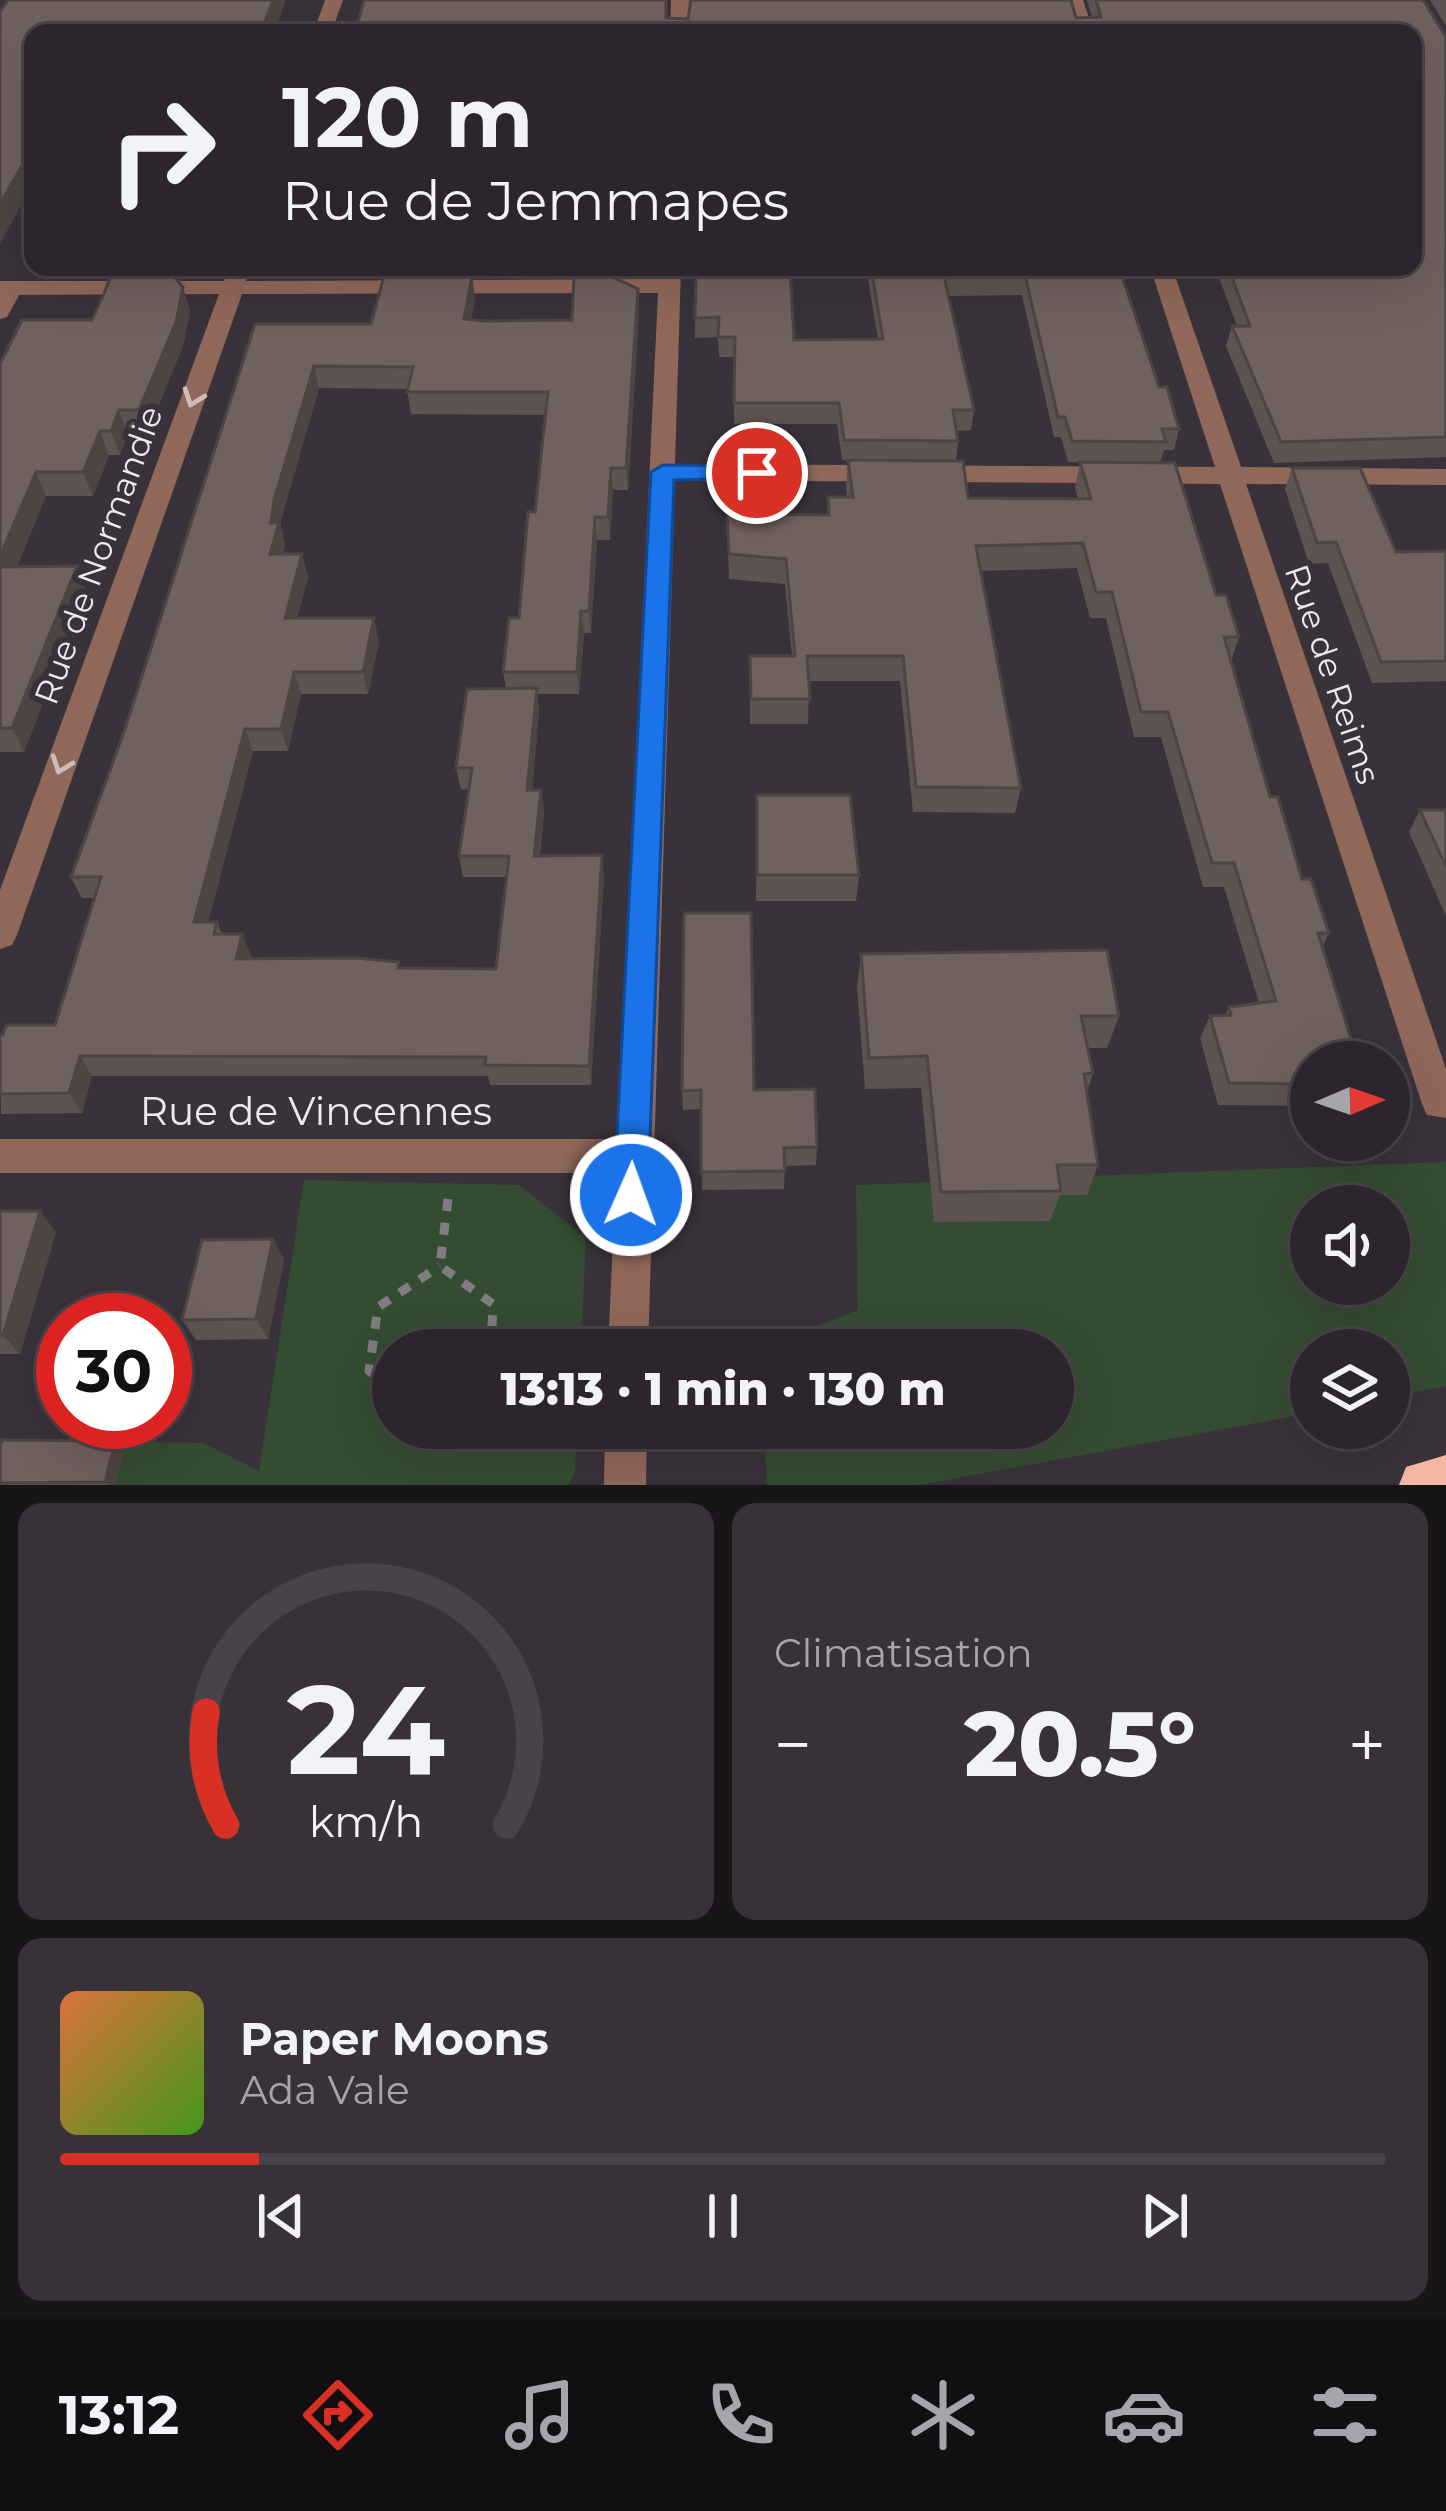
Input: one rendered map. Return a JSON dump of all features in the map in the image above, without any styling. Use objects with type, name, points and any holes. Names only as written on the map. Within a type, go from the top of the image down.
[{"type":"highway","points":[[1424,1485],[1446,1480]]},
{"type":"street","points":[[6,288],[236,277],[670,276],[628,1329]]},
{"type":"street","name":"Rue de Reims","points":[[1164,276],[1440,1104]]},
{"type":"street","name":"Rue de Normandie","points":[[0,935],[236,277]]},
{"type":"street","points":[[663,472],[1446,477]]},
{"type":"street","name":"Rue de Vincennes","points":[[0,1156],[632,1156]]},
{"type":"street","points":[[625,1485],[626,1449]]},
{"type":"lane","points":[[0,313],[6,288]]},
{"type":"path","points":[[440,1266],[453,1156]]},
{"type":"path","points":[[440,1266],[493,1304],[492,1329]]},
{"type":"path","points":[[375,1329],[378,1306],[440,1266]]},
{"type":"green space","points":[[1446,1162],[1446,1386],[1410,1393],[1410,1329],[1290,1329],[1290,1417],[919,1485],[767,1485],[765,1449],[1074,1449],[1074,1329],[810,1329],[858,1310],[856,1185]]},
{"type":"green space","points":[[304,1180],[519,1185],[586,1238],[582,1329],[372,1329],[372,1449],[576,1449],[575,1473],[568,1485],[0,1485],[0,1440],[36,1441],[36,1449],[192,1449],[192,1443],[203,1443],[259,1471]]},
{"type":"building","points":[[8,0],[273,0],[264,24],[24,24],[24,162],[0,204],[0,12]]},
{"type":"building","points":[[364,0],[666,0],[666,18],[688,19],[691,0],[1071,0],[1076,18],[1101,17],[1096,0],[1423,0],[1446,37],[1446,437],[1281,442],[1232,326],[1250,326],[1231,276],[1422,276],[1422,24],[357,24]]},
{"type":"building","points":[[112,276],[173,276],[183,287],[176,322],[139,410],[119,410],[111,431],[100,431],[83,472],[36,472],[0,556],[0,364],[22,320],[92,320]]},
{"type":"building","points":[[384,276],[472,276],[464,319],[485,321],[572,320],[574,276],[610,276],[638,289],[626,468],[611,468],[608,517],[595,517],[589,611],[581,611],[577,672],[503,672],[509,618],[519,618],[528,512],[535,512],[548,392],[407,392],[413,367],[314,366],[274,500],[271,523],[279,523],[270,554],[302,554],[285,618],[374,618],[363,672],[294,672],[281,729],[245,729],[194,922],[217,922],[214,934],[242,934],[236,959],[356,958],[399,962],[398,968],[496,969],[509,856],[459,856],[472,768],[456,768],[467,689],[537,688],[527,790],[541,790],[534,856],[602,855],[589,1066],[485,1065],[486,1057],[80,1056],[69,1093],[0,1094],[0,1035],[6,1025],[55,1025],[101,877],[71,877],[125,729],[255,324],[371,324]]},
{"type":"building","points":[[696,276],[790,276],[794,340],[883,339],[872,276],[944,276],[974,410],[953,410],[958,441],[844,440],[839,403],[734,403],[735,337],[718,337],[719,317],[695,318]]},
{"type":"building","points":[[1025,276],[1122,276],[1159,387],[1167,387],[1179,429],[1162,429],[1166,442],[1072,441],[1065,417],[1058,417]]},
{"type":"building","points":[[848,460],[963,461],[968,498],[1091,499],[1080,462],[1175,463],[1216,595],[1226,595],[1239,637],[1224,637],[1270,797],[1278,797],[1302,879],[1311,879],[1329,933],[1318,933],[1351,1041],[1290,1041],[1290,1084],[1229,1083],[1210,1016],[1231,1015],[1229,1007],[1276,1001],[1234,863],[1212,863],[1168,712],[1141,712],[1112,592],[1096,592],[1083,543],[976,546],[1021,788],[916,787],[903,656],[807,656],[810,699],[751,699],[750,656],[795,656],[786,559],[729,554],[727,514],[829,515],[828,497],[853,497]]},
{"type":"building","points":[[1292,468],[1360,468],[1396,552],[1446,551],[1446,661],[1381,662],[1336,542],[1317,543]]},
{"type":"building","points":[[77,566],[12,728],[0,728],[0,567]]},
{"type":"building","points":[[757,795],[850,795],[859,875],[757,875]]},
{"type":"building","points":[[1420,810],[1446,810],[1446,867]]},
{"type":"building","points":[[684,913],[751,913],[754,1090],[815,1089],[817,1147],[784,1148],[785,1171],[701,1172],[701,1090],[682,1091]]},
{"type":"building","points":[[1107,950],[1119,1016],[1081,1016],[1093,1073],[1084,1074],[1098,1165],[1057,1165],[1061,1191],[941,1192],[927,1056],[869,1058],[861,954]]},
{"type":"building","points":[[0,1211],[40,1211],[3,1335],[0,1335]]},
{"type":"building","points":[[273,1239],[256,1319],[192,1320],[189,1293],[202,1240]]},
{"type":"building","points":[[2,1440],[36,1440],[36,1449],[113,1449],[105,1482],[0,1483]]},
{"type":"route","points":[[631,1195],[663,472],[757,473]]}]
